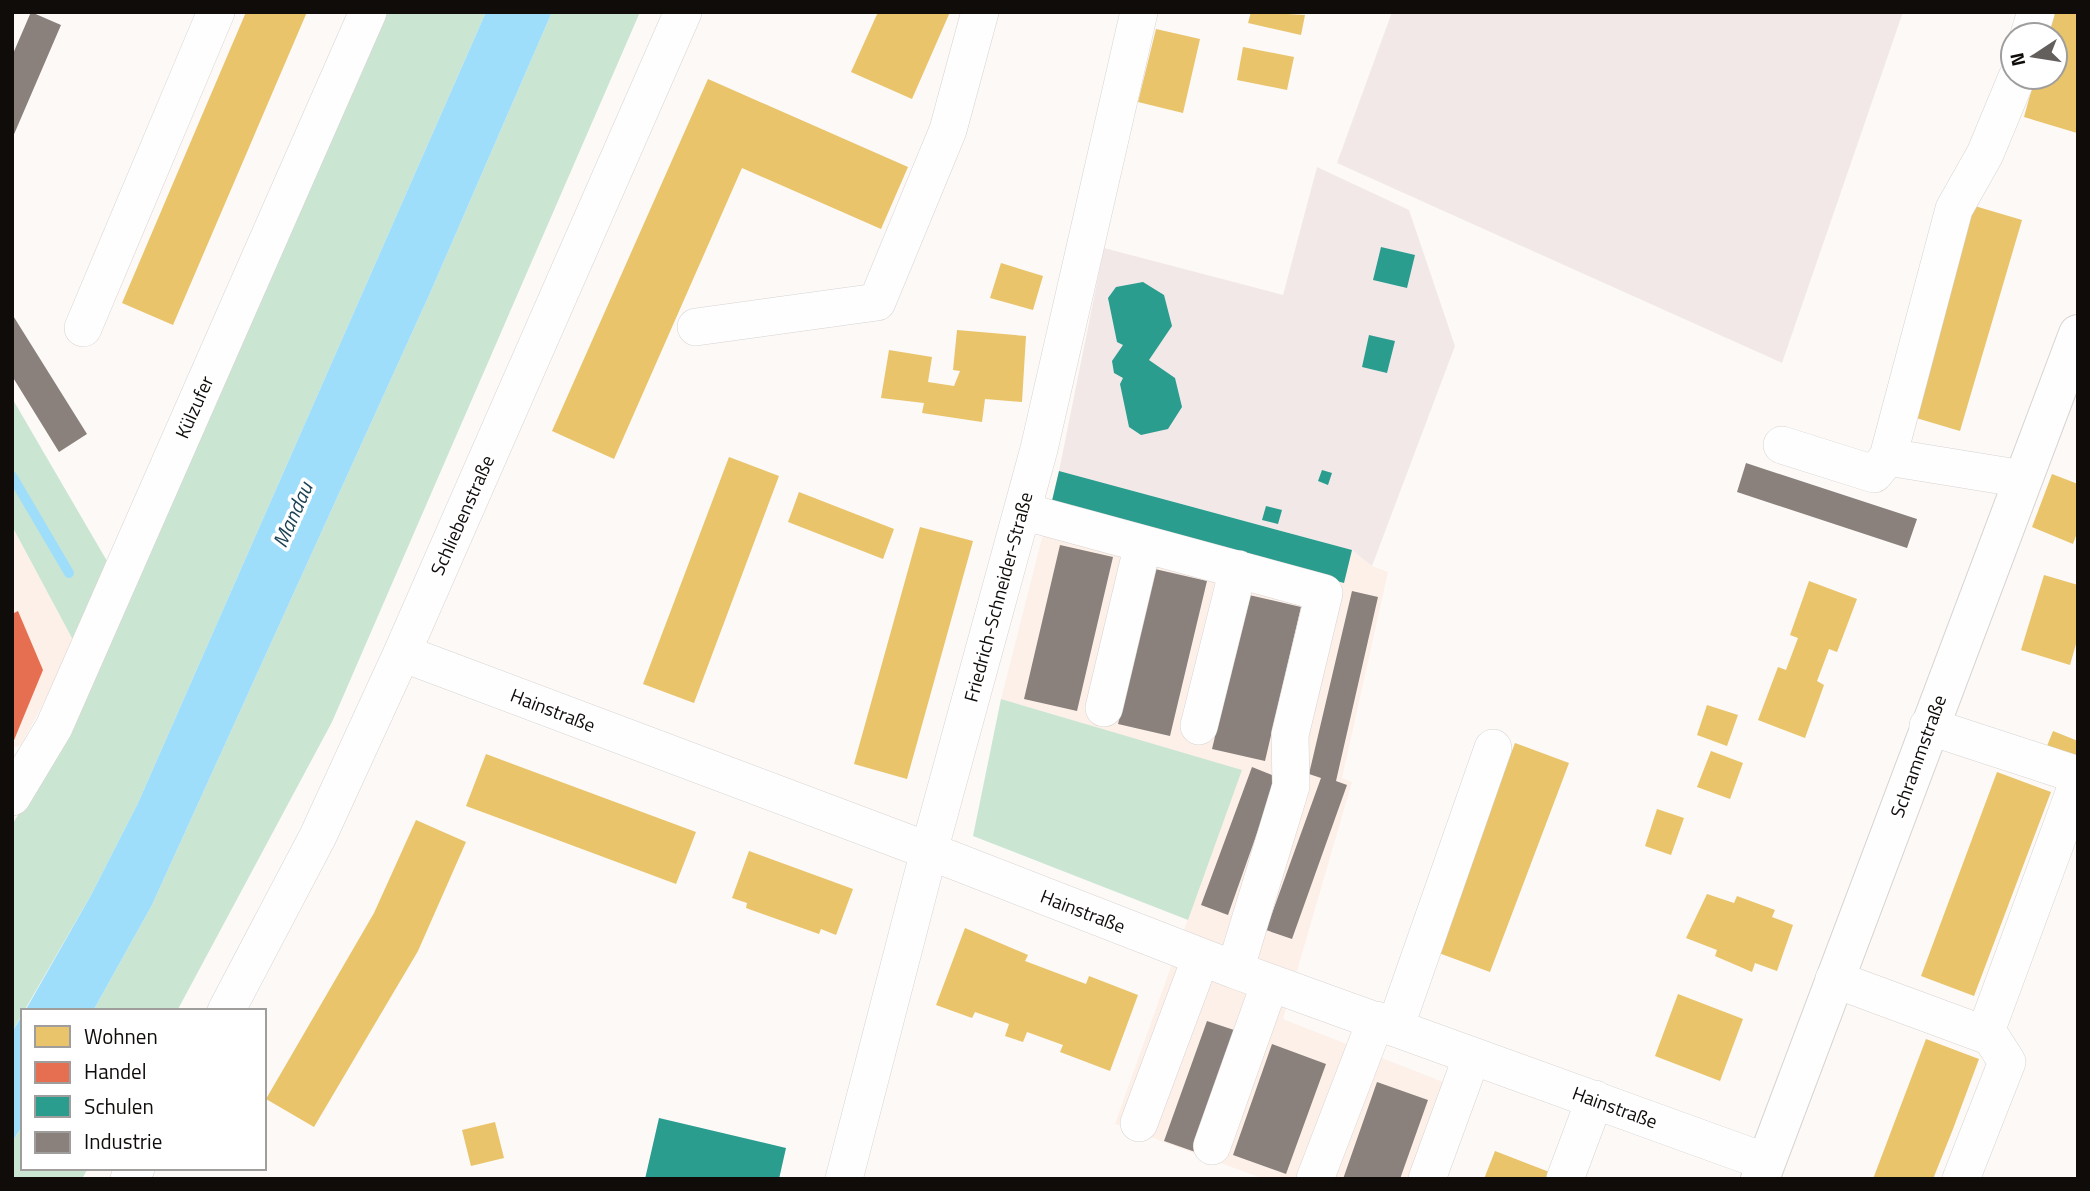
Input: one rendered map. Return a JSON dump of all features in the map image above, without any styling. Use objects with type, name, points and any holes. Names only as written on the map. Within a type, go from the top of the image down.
[{"type":"main road","name":"Schrammstraße","points":[[1763,1171],[1928,726],[2078,334]]},
{"type":"street","points":[[83,328],[216,12]]},
{"type":"street","name":"Külzufer","points":[[12,797],[54,727],[368,12]]},
{"type":"street","name":"Schliebenstraße","points":[[227,1009],[318,836],[402,653],[682,12]]},
{"type":"street","points":[[696,327],[877,302],[948,130],[980,12]]},
{"type":"street","name":"Friedrich-Schneider-Straße","points":[[844,1179],[929,851],[1039,449],[1139,12]]},
{"type":"street","points":[[1782,444],[1874,474],[1888,457],[1954,209],[1985,154],[2011,91]]},
{"type":"street","points":[[1888,457],[2023,479]]},
{"type":"street","points":[[1022,511],[1324,593],[1290,735],[1291,786],[1235,970]]},
{"type":"street","points":[[1104,708],[1143,544]]},
{"type":"street","points":[[1199,726],[1238,569]]},
{"type":"street","name":"Hainstraße","points":[[402,653],[929,851],[1270,984],[1595,1099],[1763,1171]]},
{"type":"street","points":[[1928,726],[2078,775]]},
{"type":"street","points":[[1315,1179],[1386,1024],[1493,748]]},
{"type":"street","points":[[1985,1034],[2078,782]]},
{"type":"street","points":[[1139,1123],[1201,957]]},
{"type":"street","points":[[1834,979],[1992,1037],[2007,1062],[1961,1179]]},
{"type":"street","points":[[1212,1146],[1270,984]]},
{"type":"street","points":[[1427,1179],[1472,1056]]},
{"type":"street","points":[[1565,1179],[1595,1099]]},
{"type":"shaded area","points":[[1392,12],[1903,12],[1782,363],[1337,163]]},
{"type":"shaded area","points":[[1317,167],[1409,210],[1455,346],[1372,566],[1352,550],[1059,471],[1104,248],[1283,295]]},
{"type":"shaded area","points":[[1059,471],[1352,550],[1372,566],[1388,572],[1342,778],[1352,782],[1283,1019],[1471,1093],[1441,1179],[1264,1179],[1115,1124],[1241,770],[1001,699]]},
{"type":"shaded area","points":[[12,526],[73,640],[21,745],[12,748]]},
{"type":"green space","points":[[387,12],[486,12],[138,803],[90,897],[25,1009],[21,1009],[21,1016],[12,1032],[12,825],[67,735]]},
{"type":"green space","points":[[552,12],[640,12],[332,722],[178,1009],[94,1009],[152,905],[431,291]]},
{"type":"green space","points":[[12,398],[107,561],[73,640],[12,526]]},
{"type":"green space","points":[[1001,699],[1242,770],[1188,920],[973,836]]},
{"type":"green space","points":[[21,1128],[21,1170],[87,1170],[82,1179],[12,1179],[12,1142]]},
{"type":"water","name":"Mandau","points":[[486,12],[552,12],[431,291],[152,905],[94,1009],[26,1009],[90,897],[138,803]]},
{"type":"water","points":[[21,1017],[21,1128],[12,1142],[12,1032]]},
{"type":"building: Wohnen","points":[[246,12],[307,12],[173,325],[122,303]]},
{"type":"building: Wohnen","points":[[878,12],[950,12],[912,99],[851,72]]},
{"type":"building: Wohnen","points":[[1251,12],[1305,15],[1301,35],[1248,23]]},
{"type":"building: Wohnen","points":[[2053,12],[2078,12],[2077,133],[2024,117],[2031,91],[2069,91],[2069,21],[2051,21]]},
{"type":"building: Wohnen","points":[[1156,29],[1200,39],[1183,113],[1138,102]]},
{"type":"building: Wohnen","points":[[1243,47],[1294,57],[1287,90],[1237,80]]},
{"type":"building: Wohnen","points":[[708,79],[908,167],[881,229],[742,168],[614,459],[552,431]]},
{"type":"building: Wohnen","points":[[1968,204],[2022,220],[1960,431],[1906,415]]},
{"type":"building: Wohnen","points":[[1001,263],[1043,276],[1033,310],[990,298]]},
{"type":"building: Wohnen","points":[[957,330],[1026,336],[1022,402],[985,399],[982,422],[922,413],[924,403],[881,398],[889,350],[932,357],[928,382],[954,386],[960,371],[953,370]]},
{"type":"building: Wohnen","points":[[729,457],[779,476],[694,703],[643,684]]},
{"type":"building: Wohnen","points":[[2052,474],[2078,484],[2078,530],[2073,544],[2032,527]]},
{"type":"building: Wohnen","points":[[799,492],[894,529],[883,559],[788,522]]},
{"type":"building: Wohnen","points":[[920,527],[973,541],[907,779],[854,764]]},
{"type":"building: Wohnen","points":[[2044,575],[2078,585],[2078,637],[2070,665],[2021,650]]},
{"type":"building: Wohnen","points":[[1809,581],[1857,599],[1837,652],[1829,649],[1817,681],[1824,685],[1805,738],[1758,720],[1778,667],[1786,670],[1798,638],[1790,635]]},
{"type":"building: Wohnen","points":[[1707,705],[1738,715],[1727,746],[1697,735]]},
{"type":"building: Wohnen","points":[[2053,731],[2078,741],[2078,758],[2047,746]]},
{"type":"building: Wohnen","points":[[1515,743],[1569,763],[1490,972],[1436,952]]},
{"type":"building: Wohnen","points":[[1711,751],[1743,763],[1730,799],[1697,787]]},
{"type":"building: Wohnen","points":[[486,754],[696,832],[676,884],[466,806]]},
{"type":"building: Wohnen","points":[[1997,772],[2051,792],[1974,996],[1921,976]]},
{"type":"building: Wohnen","points":[[1657,809],[1684,818],[1671,855],[1645,846]]},
{"type":"building: Wohnen","points":[[416,820],[466,842],[418,951],[314,1127],[266,1099],[374,913]]},
{"type":"building: Wohnen","points":[[749,851],[853,889],[836,935],[821,929],[819,934],[746,908],[747,903],[732,898]]},
{"type":"building: Wohnen","points":[[1707,894],[1734,903],[1737,896],[1775,910],[1772,917],[1793,925],[1777,971],[1755,963],[1752,972],[1715,956],[1717,950],[1686,938]]},
{"type":"building: Wohnen","points":[[965,928],[1028,955],[1025,961],[1086,984],[1089,976],[1138,995],[1110,1071],[1060,1052],[1063,1045],[1027,1032],[1023,1042],[1005,1036],[1009,1024],[975,1012],[972,1018],[936,1005]]},
{"type":"building: Wohnen","points":[[1678,994],[1743,1019],[1720,1081],[1655,1056]]},
{"type":"building: Wohnen","points":[[1926,1039],[1979,1059],[1953,1129],[1933,1179],[1873,1179]]},
{"type":"building: Wohnen","points":[[495,1122],[504,1158],[471,1166],[462,1130]]},
{"type":"building: Wohnen","points":[[1495,1151],[1552,1173],[1549,1179],[1484,1179]]},
{"type":"building: Handel","points":[[18,611],[43,670],[12,745],[12,614]]},
{"type":"building: Schulen","points":[[1381,247],[1415,255],[1407,288],[1373,280]]},
{"type":"building: Schulen","points":[[1143,282],[1164,295],[1172,326],[1149,360],[1175,378],[1182,407],[1168,429],[1141,435],[1129,427],[1120,384],[1123,378],[1114,373],[1112,361],[1123,345],[1117,342],[1108,298],[1116,287]]},
{"type":"building: Schulen","points":[[1369,335],[1395,341],[1387,373],[1362,367]]},
{"type":"building: Schulen","points":[[1322,470],[1332,473],[1328,485],[1318,481]]},
{"type":"building: Schulen","points":[[1059,471],[1352,550],[1344,583],[1051,505]]},
{"type":"building: Schulen","points":[[1266,506],[1282,510],[1278,524],[1262,520]]},
{"type":"building: Schulen","points":[[659,1118],[786,1148],[779,1179],[645,1179]]},
{"type":"building: Industrie","points":[[31,12],[61,25],[12,139],[12,56]]},
{"type":"building: Industrie","points":[[12,314],[87,434],[59,452],[12,376]]},
{"type":"building: Industrie","points":[[1746,463],[1917,519],[1907,548],[1737,492]]},
{"type":"building: Industrie","points":[[1060,545],[1113,557],[1077,711],[1024,699]]},
{"type":"building: Industrie","points":[[1155,569],[1207,581],[1170,736],[1118,724]]},
{"type":"building: Industrie","points":[[1352,591],[1378,597],[1336,781],[1347,785],[1292,939],[1266,930],[1321,778],[1309,774]]},
{"type":"building: Industrie","points":[[1249,595],[1301,607],[1265,761],[1212,749]]},
{"type":"building: Industrie","points":[[1252,767],[1277,777],[1228,915],[1201,905]]},
{"type":"building: Industrie","points":[[1207,1021],[1237,1031],[1198,1153],[1164,1141]]},
{"type":"building: Industrie","points":[[1272,1044],[1326,1064],[1286,1174],[1233,1155]]},
{"type":"building: Industrie","points":[[1377,1082],[1428,1100],[1400,1179],[1343,1179]]},
{"type":"waterway","points":[[12,476],[69,573]]}]
